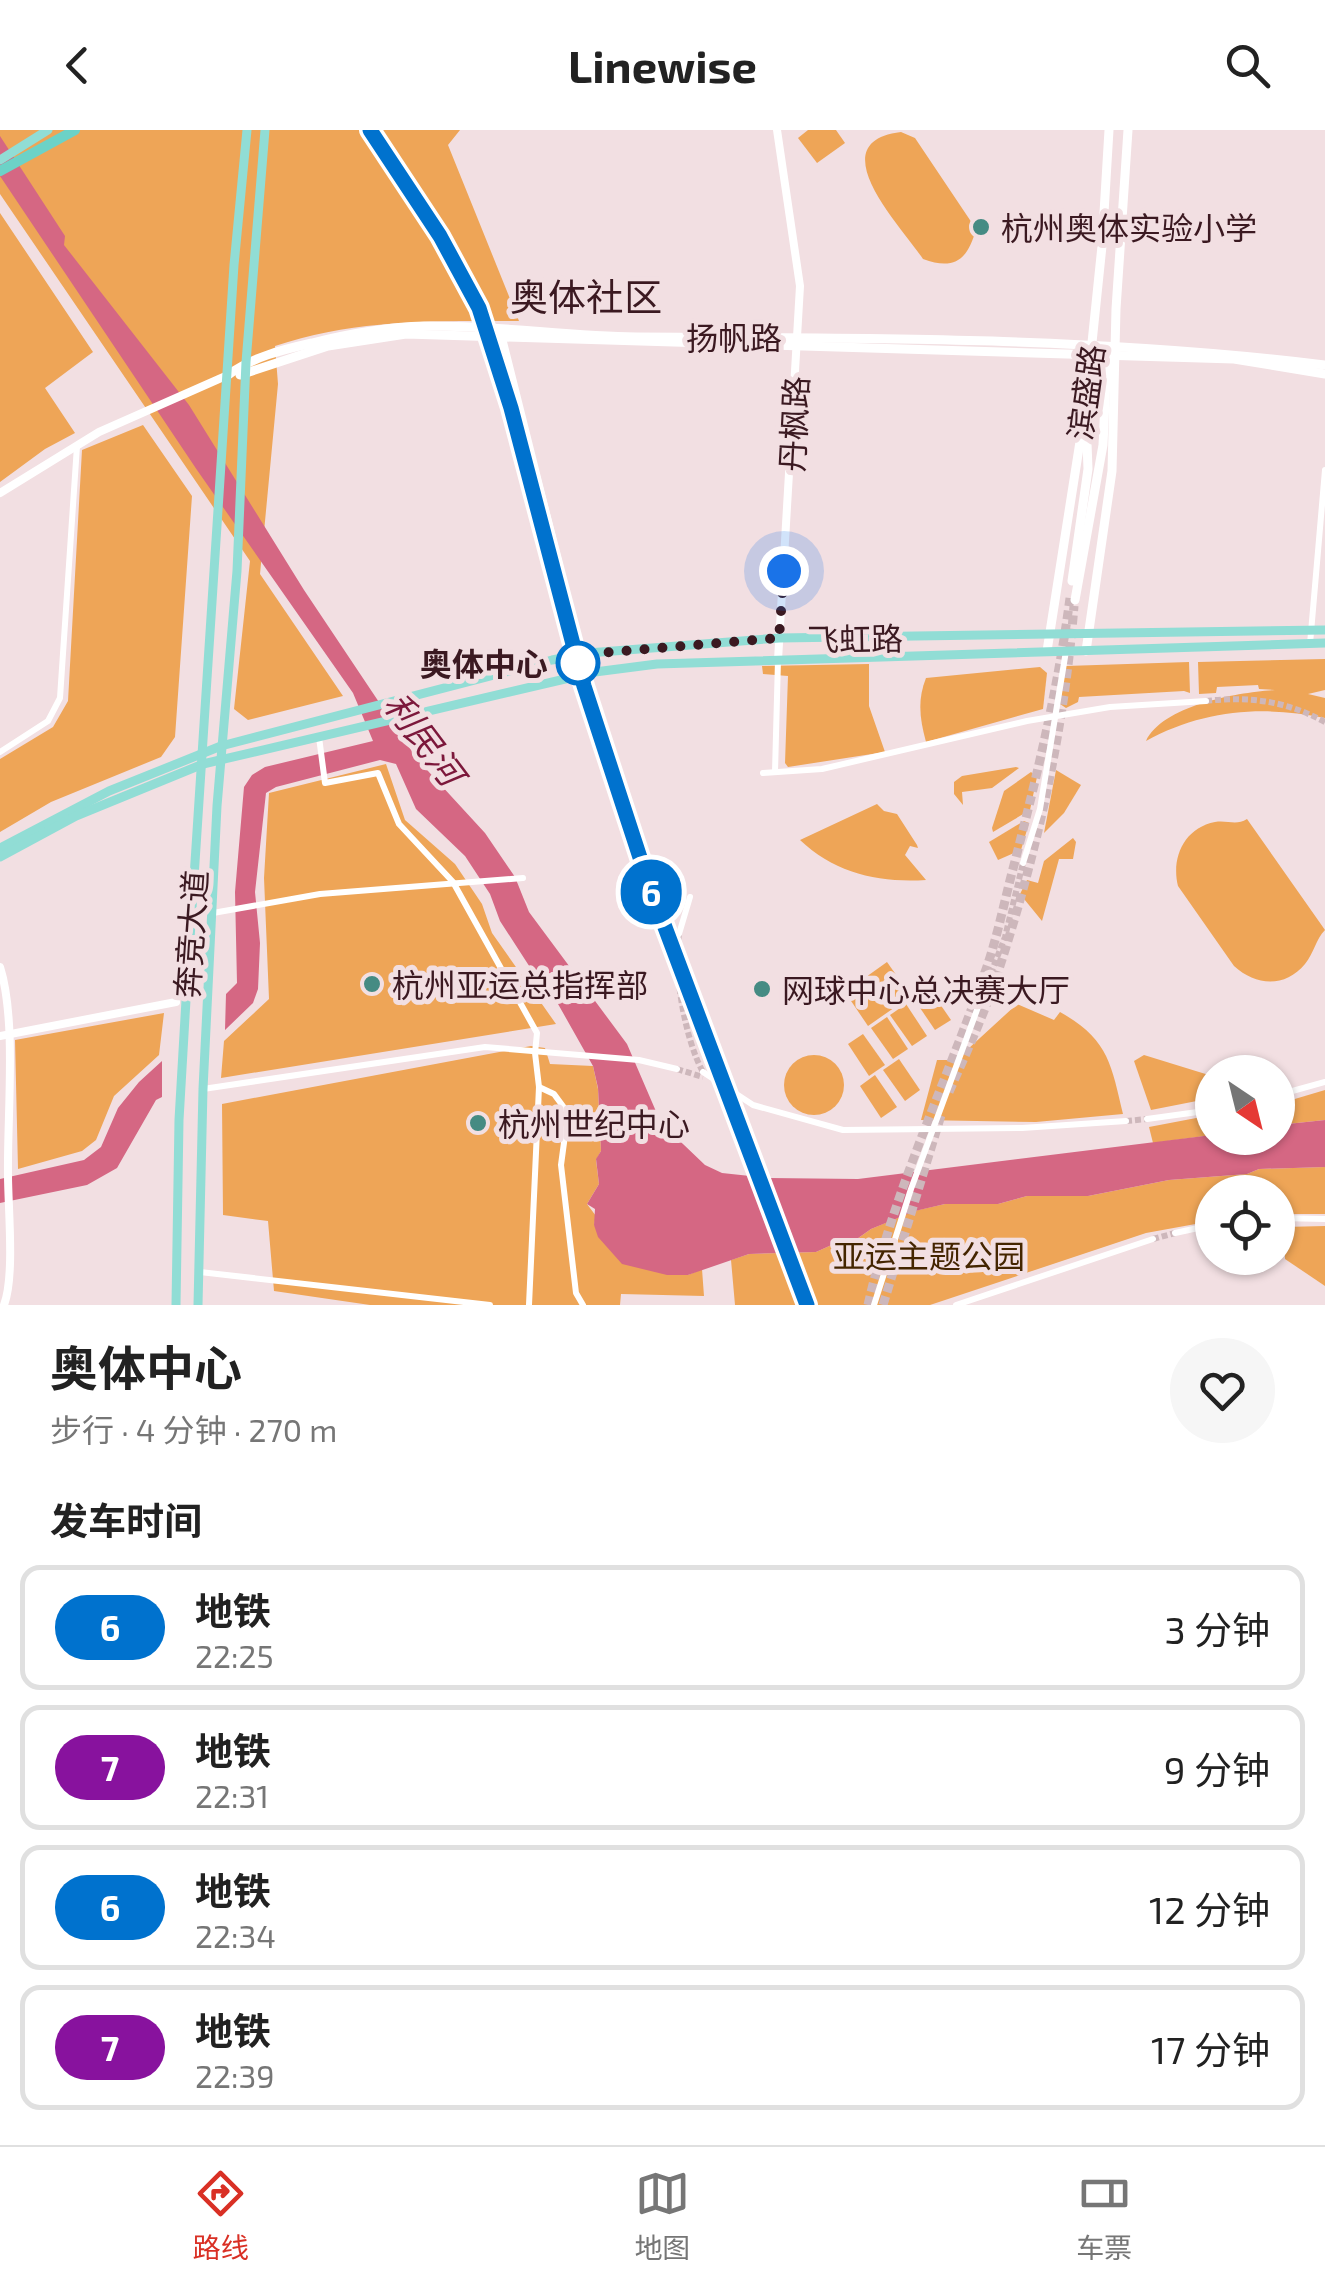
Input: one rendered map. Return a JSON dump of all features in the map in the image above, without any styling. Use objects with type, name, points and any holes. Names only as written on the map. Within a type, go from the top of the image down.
[{"type":"highway","points":[[0,172],[75,130]]},
{"type":"main road","points":[[0,160],[48,130]]},
{"type":"main road","points":[[247,130],[228,375],[246,375],[328,346],[406,334],[797,342],[1091,356],[1113,353],[1234,360],[1325,374]]},
{"type":"main road","points":[[246,375],[265,130]]},
{"type":"main road","name":"滨盛路","points":[[1046,652],[1085,410],[1109,130]]},
{"type":"main road","name":"滨盛路","points":[[1086,652],[1112,471],[1113,353],[1128,130]]},
{"type":"main road","name":"扬帆路","points":[[228,375],[246,362],[349,334],[422,326],[797,342],[1092,344],[1113,353],[1227,353],[1325,365]]},
{"type":"main road","points":[[1085,410],[1088,469],[1072,599],[1103,445],[1113,353]]},
{"type":"main road","name":"奔竞大道","points":[[176,1305],[179,1120],[228,375]]},
{"type":"main road","name":"奔竞大道","points":[[198,1305],[203,1088],[246,375]]},
{"type":"main road","name":"飞虹路","points":[[0,857],[76,816],[204,758],[221,746],[583,654],[779,638],[1325,630]]},
{"type":"main road","name":"飞虹路","points":[[0,848],[108,790],[204,758],[220,760],[587,673],[657,664],[1325,643]]},
{"type":"street","name":"丹枫路","points":[[777,130],[800,286],[778,660]]},
{"type":"street","points":[[503,336],[587,673]]},
{"type":"street","name":"扬帆路","points":[[0,493],[98,432],[228,375]]},
{"type":"street","points":[[0,752],[48,720],[60,698],[77,446]]},
{"type":"street","points":[[1310,644],[1325,470]]},
{"type":"street","points":[[1024,863],[1040,809],[1066,652]]},
{"type":"street","points":[[775,772],[778,660]]},
{"type":"street","points":[[763,774],[854,763],[1056,716],[1110,707],[1206,700]]},
{"type":"street","points":[[318,736],[326,783],[378,773],[399,824],[452,882],[537,1033],[539,1087],[529,1305]]},
{"type":"street","points":[[213,913],[320,894],[524,878]]},
{"type":"street","points":[[680,934],[690,898]]},
{"type":"street","points":[[0,967],[6,984],[9,1212],[4,1305]]},
{"type":"street","points":[[874,1305],[911,1190],[981,999]]},
{"type":"street","points":[[4,1035],[176,1002]]},
{"type":"street","points":[[203,1088],[485,1047],[639,1060],[677,1069]]},
{"type":"street","points":[[705,1076],[752,1105],[842,1130],[1022,1128],[1126,1122]]},
{"type":"street","points":[[1295,1090],[1325,1082]]},
{"type":"street","points":[[539,1087],[554,1094],[568,1114],[561,1165],[576,1293],[583,1305]]},
{"type":"street","points":[[1147,1119],[1195,1112]]},
{"type":"street","points":[[1295,1218],[1325,1219]]},
{"type":"street","points":[[1174,1233],[1195,1229]]},
{"type":"street","points":[[956,1305],[1154,1239]]},
{"type":"street","points":[[200,1272],[490,1305]]},
{"type":"green space","points":[[0,130],[460,130],[448,145],[519,321],[365,326],[275,346],[278,384],[260,574],[343,696],[248,720],[234,709],[250,561],[0,194]]},
{"type":"green space","points":[[808,130],[836,130],[845,143],[817,163],[798,138]]},
{"type":"green space","points":[[901,132],[915,138],[976,229],[969,248],[952,263],[923,259],[873,186],[866,168],[867,151],[877,139]]},
{"type":"green space","points":[[0,213],[93,352],[45,388],[75,433],[45,449],[0,482]]},
{"type":"green space","points":[[143,425],[192,496],[175,737],[161,757],[51,802],[0,832],[0,759],[53,727],[68,701],[82,450]]},
{"type":"green space","points":[[1325,659],[1325,690],[1308,694],[1325,698],[1325,718],[1279,712],[1233,713],[1189,722],[1146,741],[1168,718],[1185,710],[1223,698],[1275,690],[1259,689],[1258,685],[1217,687],[1216,693],[1199,694],[1198,662]]},
{"type":"green space","points":[[1189,662],[1190,693],[1079,697],[1078,702],[1066,708],[1060,704],[1066,666]]},
{"type":"green space","points":[[869,664],[869,706],[885,752],[788,767],[788,676],[763,674],[762,666]]},
{"type":"green space","points":[[1040,667],[1047,673],[1043,709],[926,742],[920,710],[926,678]]},
{"type":"green space","points":[[386,764],[405,820],[455,864],[482,904],[492,933],[556,1024],[221,1078],[224,1041],[269,999],[264,878],[269,793]]},
{"type":"green space","points":[[1019,768],[992,788],[962,792],[963,805],[954,794],[954,782],[962,776]]},
{"type":"green space","points":[[1056,770],[1081,785],[1064,813],[1044,833]]},
{"type":"green space","points":[[1031,772],[1037,777],[1030,810],[993,832],[1004,791]]},
{"type":"green space","points":[[877,804],[884,811],[897,814],[917,845],[918,848],[910,846],[905,855],[926,880],[891,880],[858,874],[828,861],[800,840]]},
{"type":"green space","points":[[1247,819],[1325,930],[1305,964],[1280,980],[1252,978],[1234,966],[1178,886],[1178,855],[1195,831],[1215,822]]},
{"type":"green space","points":[[1024,821],[1029,823],[1021,850],[998,860],[989,842]]},
{"type":"green space","points":[[1073,838],[1073,859],[1059,859],[1042,921],[1020,894],[1027,880],[1038,883],[1044,861]]},
{"type":"green space","points":[[887,962],[911,996],[868,1026],[845,992]]},
{"type":"green space","points":[[929,988],[951,1020],[935,1030],[914,999]]},
{"type":"green space","points":[[906,1004],[927,1036],[912,1046],[890,1015]]},
{"type":"green space","points":[[1017,1004],[1054,1020],[1060,1012],[1088,1032],[1105,1054],[1123,1114],[1036,1122],[921,1120],[937,1060],[956,1060]]},
{"type":"green space","points":[[164,1013],[159,1055],[114,1096],[96,1140],[82,1151],[18,1169],[15,1040]]},
{"type":"green space","points":[[887,1017],[908,1049],[893,1059],[871,1028]]},
{"type":"green space","points":[[863,1034],[885,1065],[869,1076],[848,1044]]},
{"type":"green space","name":"杭州世纪中心","points":[[531,1046],[545,1048],[550,1064],[593,1066],[601,1151],[596,1160],[599,1184],[587,1204],[596,1216],[594,1225],[688,1275],[702,1269],[704,1296],[621,1294],[620,1305],[370,1305],[274,1291],[268,1221],[223,1215],[222,1104]]},
{"type":"green space","points":[[814,1055],[835,1064],[844,1085],[835,1106],[814,1115],[793,1106],[784,1085],[793,1064]]},
{"type":"green space","points":[[1144,1055],[1195,1071],[1195,1101],[1151,1110],[1134,1061]]},
{"type":"green space","points":[[899,1059],[920,1090],[905,1101],[883,1070]]},
{"type":"green space","points":[[875,1075],[897,1107],[881,1118],[860,1086]]},
{"type":"green space","points":[[1325,1090],[1325,1120],[1295,1123],[1295,1099]]},
{"type":"green space","points":[[1195,1118],[1195,1137],[1153,1143],[1149,1127]]},
{"type":"green space","name":"亚运主题公园","points":[[1325,1167],[1325,1214],[1295,1214],[1295,1175],[1234,1175],[1259,1169]]},
{"type":"green space","name":"亚运主题公园","points":[[1195,1178],[1195,1224],[1146,1233],[930,1305],[735,1305],[731,1260],[749,1254],[816,1252],[836,1243],[854,1241],[871,1229],[914,1211],[945,1204],[998,1204],[1027,1196],[1088,1196]]},
{"type":"green space","points":[[1325,1226],[1325,1286],[1295,1266],[1295,1227]]},
{"type":"shaded area","points":[[0,136],[65,236],[64,245],[189,405],[304,590],[417,759],[485,833],[515,877],[529,912],[627,1044],[661,1123],[705,1165],[722,1173],[769,1178],[858,1179],[1195,1137],[1195,1155],[1295,1155],[1295,1123],[1325,1120],[1325,1167],[1195,1175],[1088,1196],[1027,1196],[998,1204],[945,1204],[915,1211],[871,1229],[854,1241],[836,1243],[816,1252],[749,1254],[688,1275],[667,1275],[622,1264],[598,1237],[595,1209],[587,1204],[599,1184],[596,1159],[601,1151],[593,1066],[549,988],[544,989],[500,921],[490,894],[465,856],[416,809],[396,764],[380,760],[266,793],[255,892],[260,943],[258,989],[253,1003],[225,1030],[226,994],[237,983],[235,892],[244,787],[252,775],[265,767],[373,741],[353,693],[197,470],[0,176]]},
{"type":"shaded area","points":[[162,1061],[162,1097],[156,1100],[117,1168],[87,1185],[0,1203],[0,1179],[84,1160],[101,1147],[118,1108]]},
{"type":"tunnel","points":[[868,1305],[906,1179],[993,948],[1046,732],[1070,598]]},
{"type":"tunnel","points":[[949,1092],[993,987],[1025,882],[1056,745],[1074,606]]},
{"type":"tunnel","points":[[1206,701],[1267,702],[1325,722]]},
{"type":"tunnel","points":[[981,999],[1005,937],[1023,863]]},
{"type":"tunnel","points":[[679,934],[682,1004],[703,1072]]},
{"type":"tunnel","points":[[677,1069],[703,1077]]},
{"type":"tunnel","points":[[883,1305],[942,1112]]},
{"type":"tunnel","points":[[1126,1121],[1147,1119]]},
{"type":"tunnel","points":[[1153,1239],[1175,1233]]},
{"type":"metro line","name":"6","points":[[370,130],[452,255],[479,308],[511,408],[584,686],[648,882],[807,1305]]},
{"type":"place","name":"杭州奥体实验小学","points":[[981,227]]},
{"type":"place","name":"奥体中心","points":[[578,663]]},
{"type":"place","name":"杭州亚运总指挥部","points":[[372,984]]},
{"type":"place","name":"网球中心总决赛大厅","points":[[762,989]]},
{"type":"place","name":"杭州世纪中心","points":[[478,1123]]},
{"type":"district","name":"奥体社区","points":[[586,296]]},
{"type":"route","points":[[578,663],[583,654],[779,638],[784,571]]},
{"type":"water label","name":"利民河","points":[[425,738]]}]
